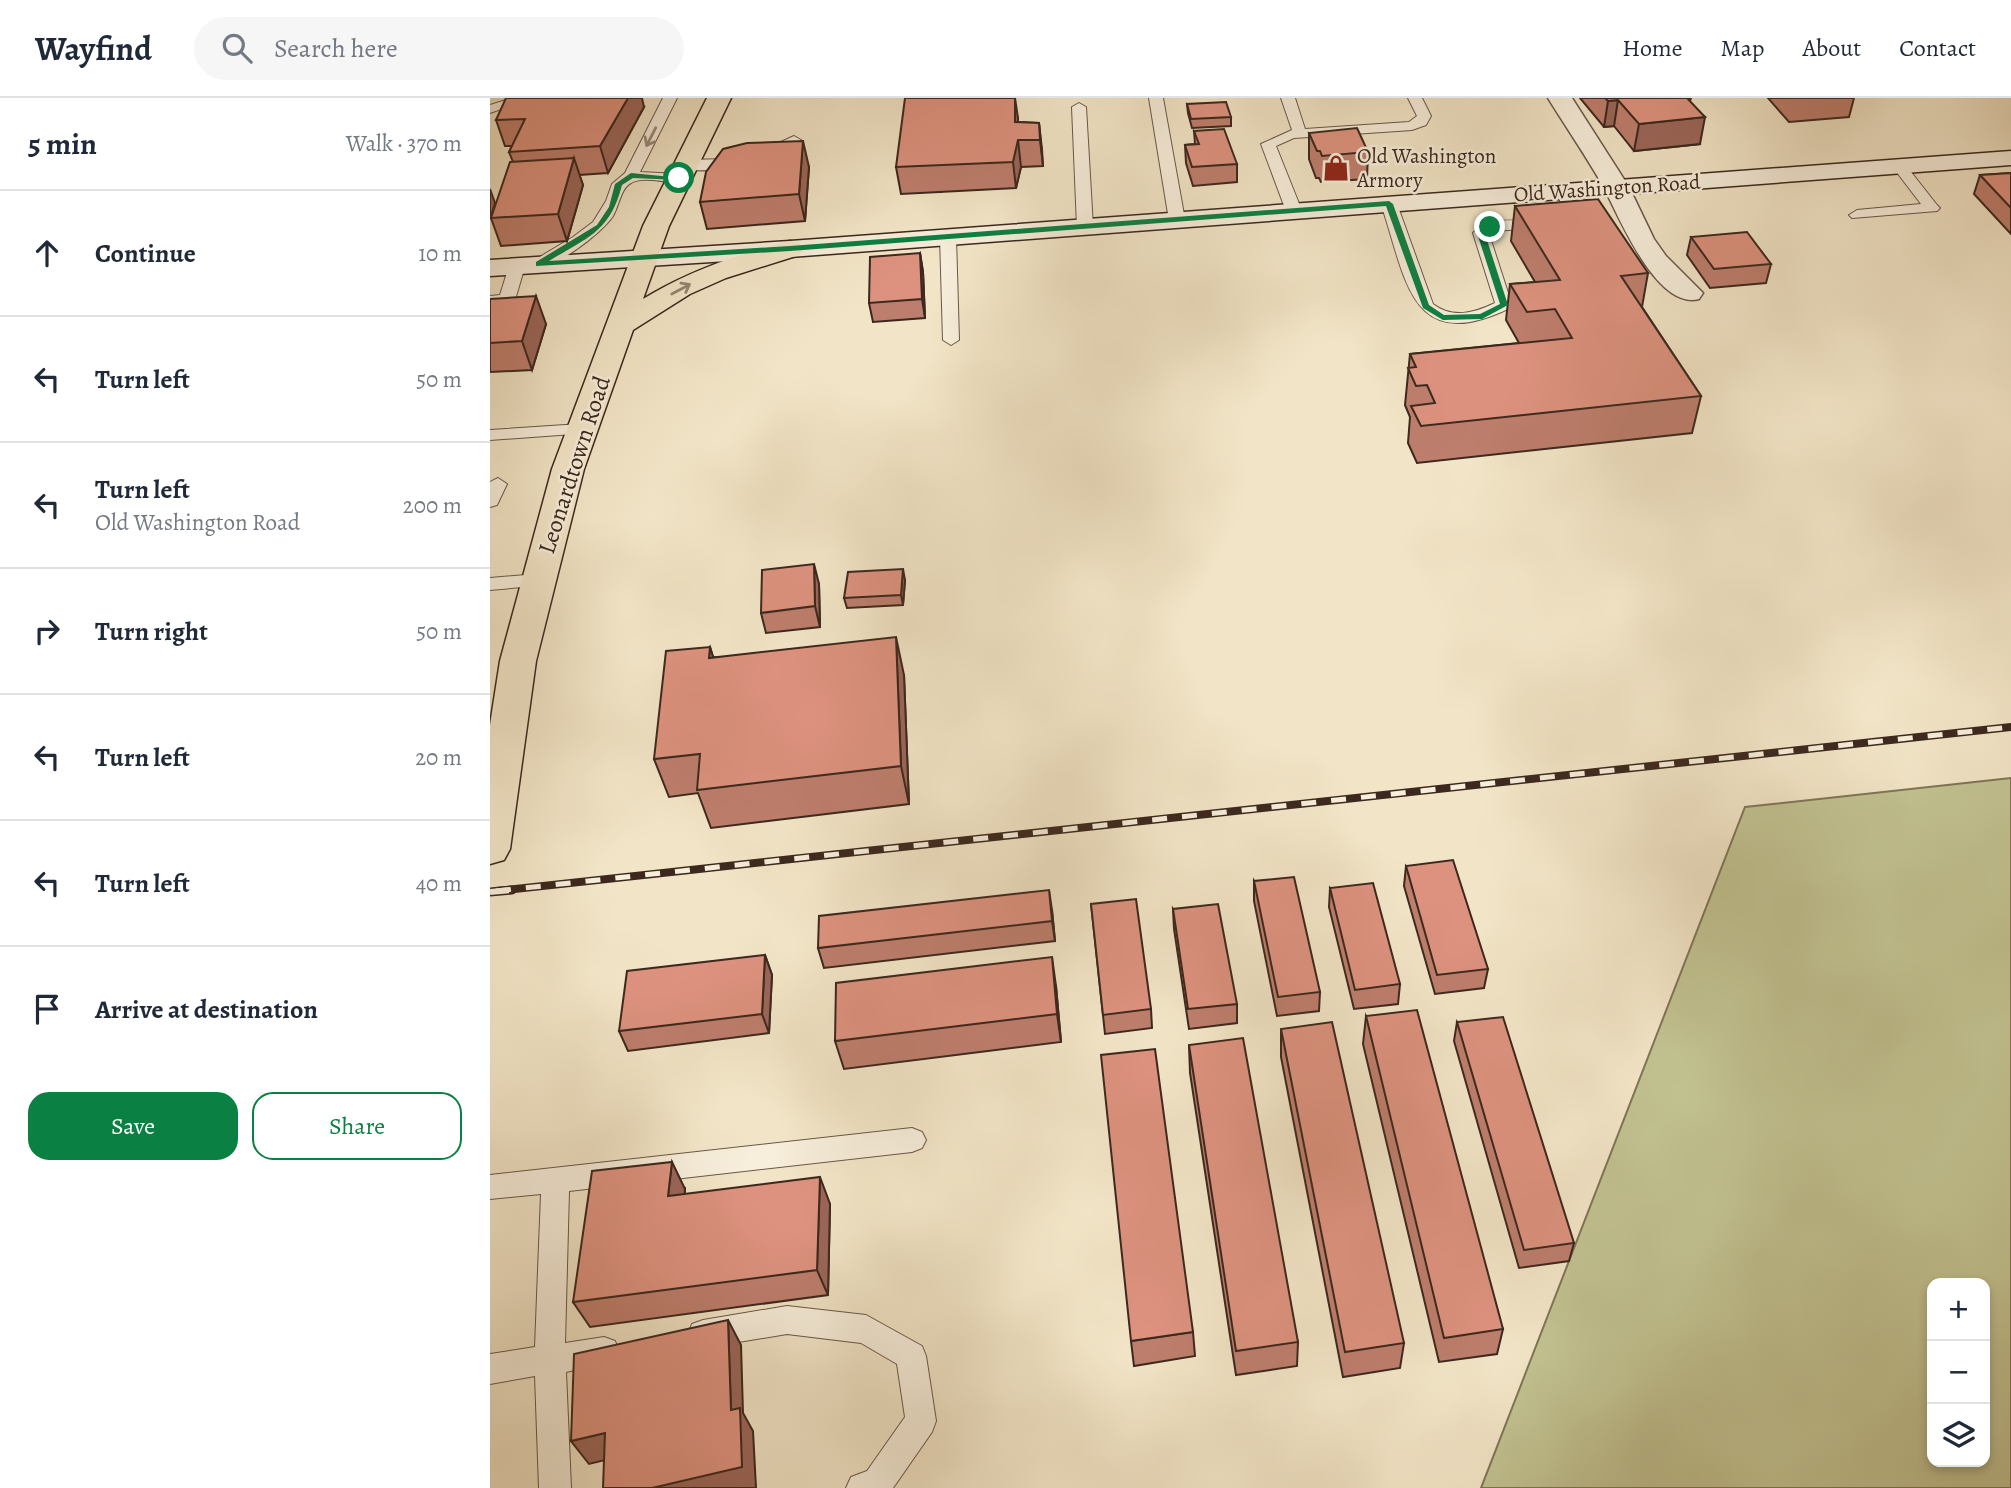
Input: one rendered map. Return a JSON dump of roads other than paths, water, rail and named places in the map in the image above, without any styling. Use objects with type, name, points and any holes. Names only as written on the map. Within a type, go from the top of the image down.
[{"type":"highway","name":"Leonardtown Road","points":[[490,849],[518,661],[581,429],[622,324],[644,257],[682,171],[719,98]]},
{"type":"highway","points":[[622,324],[680,288],[716,272],[790,248]]},
{"type":"main road","points":[[1560,98],[1616,187],[1641,239],[1657,262],[1689,293]]},
{"type":"main road","name":"Old Washington Road","points":[[490,268],[948,237],[2011,158]]},
{"type":"lane","points":[[490,109],[526,98]]},
{"type":"lane","points":[[631,176],[670,98]]},
{"type":"lane","points":[[1156,98],[1177,220]]},
{"type":"lane","points":[[1288,98],[1300,134]]},
{"type":"lane","points":[[1294,211],[1268,144],[1300,134],[1412,127],[1421,122],[1424,116],[1415,98]]},
{"type":"lane","points":[[1079,107],[1085,227]]},
{"type":"lane","points":[[490,301],[507,300],[528,265],[600,226],[613,207],[619,184],[631,176],[723,165],[778,152],[794,140]]},
{"type":"lane","points":[[1857,215],[1932,208],[1899,166]]},
{"type":"lane","points":[[1389,204],[1426,306],[1443,317],[1482,316],[1504,305],[1481,233],[1490,227],[1557,223],[1570,211],[1565,191]]},
{"type":"lane","points":[[948,237],[951,340]]},
{"type":"lane","points":[[490,435],[581,429]]},
{"type":"lane","points":[[490,584],[538,580]]},
{"type":"lane","points":[[490,1187],[912,1140]]},
{"type":"lane","points":[[555,1180],[550,1360],[555,1488]]},
{"type":"lane","points":[[682,1338],[787,1320],[866,1329],[911,1356],[921,1421],[876,1485],[862,1488]]},
{"type":"lane","points":[[490,1369],[629,1347]]},
{"type":"railway","points":[[496,891],[2011,727]]},
{"type":"railway","points":[[490,892],[512,890]]},
{"type":"place","name":"Old Washington Armory","points":[[1336,168]]}]
